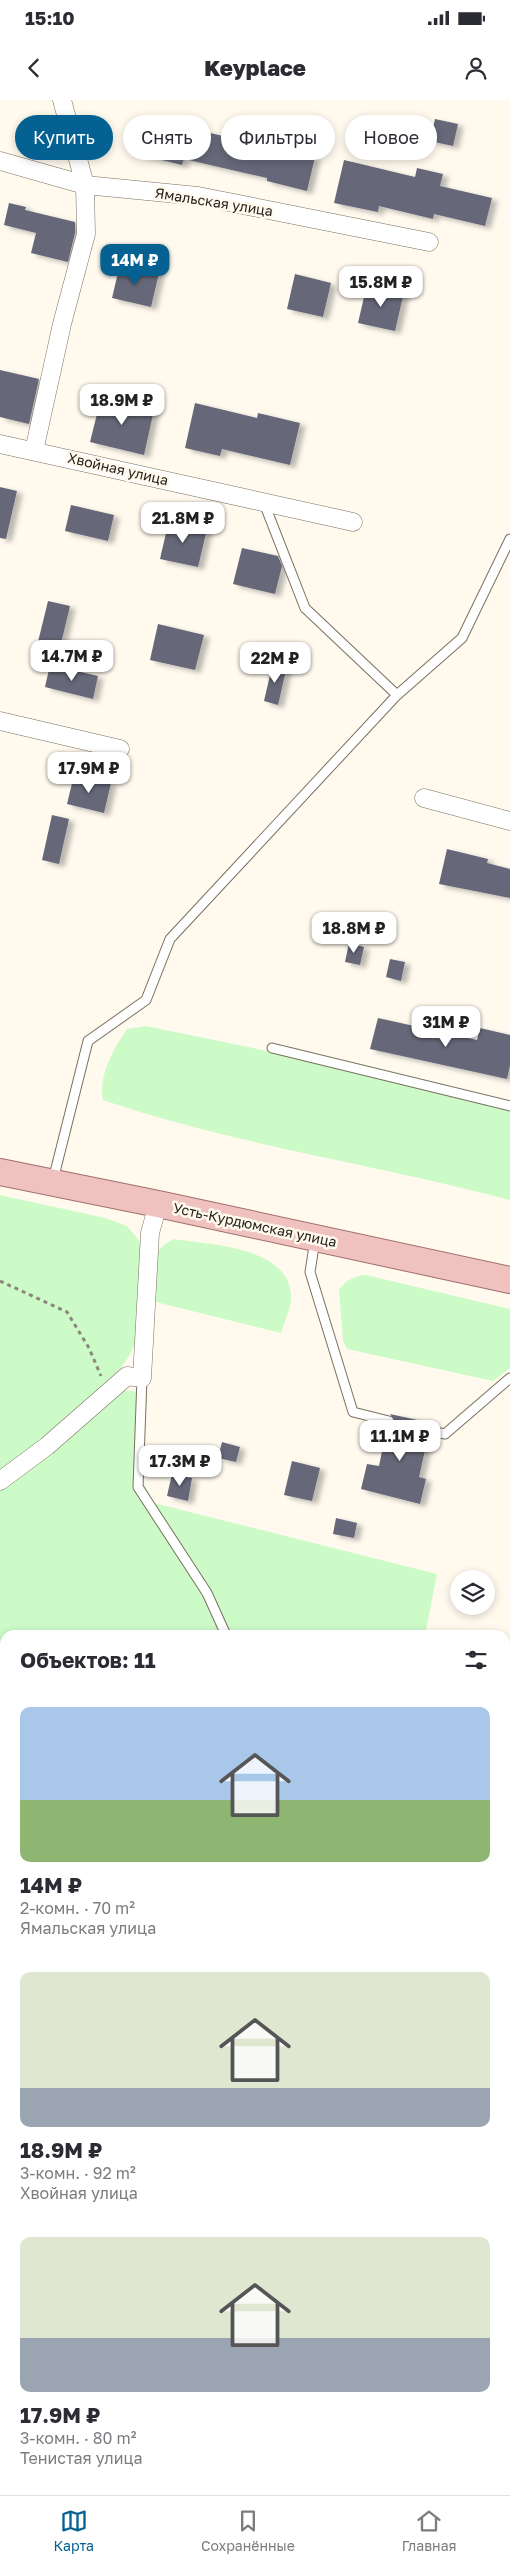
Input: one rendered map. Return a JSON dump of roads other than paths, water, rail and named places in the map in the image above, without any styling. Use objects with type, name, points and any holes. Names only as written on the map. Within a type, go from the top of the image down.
[{"type":"main road","name":"Усть-Курдюмская улица","points":[[0,1172],[316,1237],[510,1280]]},
{"type":"street","points":[[34,450],[62,324],[86,234],[85,185],[62,100]]},
{"type":"street","name":"Ямальская улица","points":[[0,162],[85,185],[198,196],[429,242]]},
{"type":"street","name":"Хвойная улица","points":[[0,444],[353,522]]},
{"type":"street","points":[[0,721],[120,749]]},
{"type":"street","points":[[424,798],[510,821]]},
{"type":"street","points":[[0,1481],[47,1446],[127,1376],[142,1378],[150,1233],[158,1204]]},
{"type":"lane","points":[[264,502],[305,608],[397,695]]},
{"type":"lane","points":[[52,1183],[88,1041],[146,1000],[170,939],[397,695],[462,638],[510,539]]},
{"type":"lane","points":[[272,1048],[510,1106]]},
{"type":"lane","points":[[316,1237],[310,1272],[353,1412],[389,1421]]},
{"type":"lane","points":[[142,1378],[138,1487],[207,1593],[224,1630]]},
{"type":"lane","points":[[429,1431],[445,1434],[510,1378]]}]
